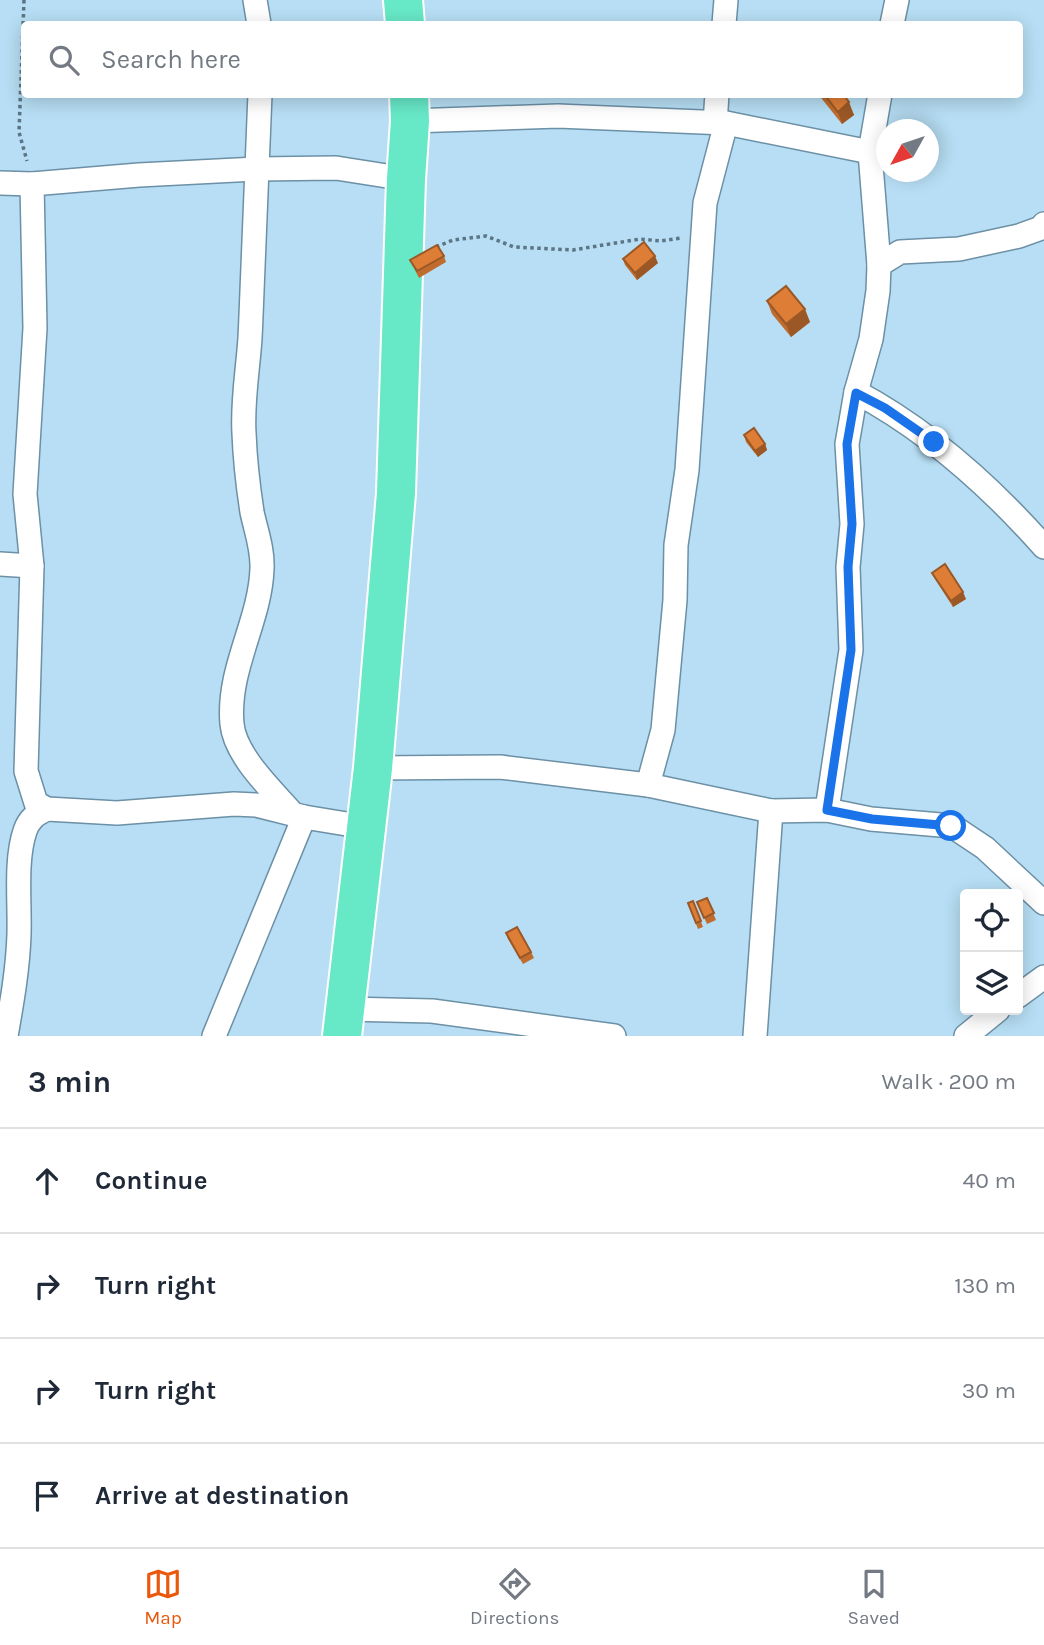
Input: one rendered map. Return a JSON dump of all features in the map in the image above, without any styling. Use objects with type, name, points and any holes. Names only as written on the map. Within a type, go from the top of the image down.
[{"type":"highway","points":[[403,0],[405,21]]},
{"type":"highway","points":[[344,1022],[373,768],[396,494],[409,108]]},
{"type":"street","points":[[256,0],[259,21]]},
{"type":"street","points":[[724,21],[726,0]]},
{"type":"street","points":[[893,21],[897,0]]},
{"type":"street","points":[[260,98],[243,431],[252,511],[262,554],[262,572],[258,599],[232,694],[232,726],[239,745],[256,772],[298,816]]},
{"type":"street","points":[[648,785],[663,730],[675,600],[676,545],[687,470],[705,203],[721,123],[718,98]]},
{"type":"street","points":[[827,810],[851,650],[848,567],[852,524],[847,444],[856,393],[871,339],[879,265],[870,152],[879,98]]},
{"type":"street","points":[[409,108],[721,123],[870,152]]},
{"type":"street","points":[[0,183],[32,184],[257,169],[336,168],[406,179]]},
{"type":"street","points":[[32,184],[35,328],[25,495],[32,566],[26,771],[36,803],[47,809],[117,813],[234,804],[256,805],[298,816],[365,827]]},
{"type":"street","points":[[879,265],[900,252],[959,249],[1019,236],[1041,228],[1044,224]]},
{"type":"street","points":[[856,393],[885,408],[934,442],[1020,520],[1044,547]]},
{"type":"street","points":[[0,564],[32,566]]},
{"type":"street","points":[[373,768],[500,767],[648,785],[771,811],[827,810],[872,819],[951,826],[985,848],[1044,903]]},
{"type":"street","points":[[6,1036],[19,937],[24,832],[36,814],[47,809]]},
{"type":"street","points":[[755,1036],[771,811]]},
{"type":"street","points":[[215,1036],[298,816]]},
{"type":"street","points":[[1023,992],[1044,977]]},
{"type":"street","points":[[344,1022],[432,1011],[614,1036]]},
{"type":"street","points":[[966,1036],[992,1015]]},
{"type":"path","points":[[23,21],[24,0]]},
{"type":"path","points":[[21,79],[19,132],[32,184]]},
{"type":"path","points":[[403,262],[453,240],[486,236],[514,247],[573,250],[640,239],[661,241],[690,236],[704,240]]},
{"type":"building","points":[[827,98],[846,98],[849,102],[838,112]]},
{"type":"building","points":[[644,242],[655,256],[635,273],[623,259]]},
{"type":"building","points":[[437,245],[444,256],[417,271],[410,260]]},
{"type":"building","points":[[786,286],[805,309],[786,324],[767,301]]},
{"type":"building","points":[[754,428],[765,444],[755,451],[744,435]]},
{"type":"building","points":[[945,564],[963,592],[951,601],[932,573]]},
{"type":"building","points":[[707,898],[714,913],[704,918],[697,902]]},
{"type":"building","points":[[693,901],[701,921],[696,923],[688,903]]},
{"type":"building","points":[[517,927],[531,952],[520,958],[506,933]]},
{"type":"route","points":[[934,442],[885,408],[856,393],[847,444],[852,524],[848,567],[851,650],[827,810],[872,819],[951,826]]}]
